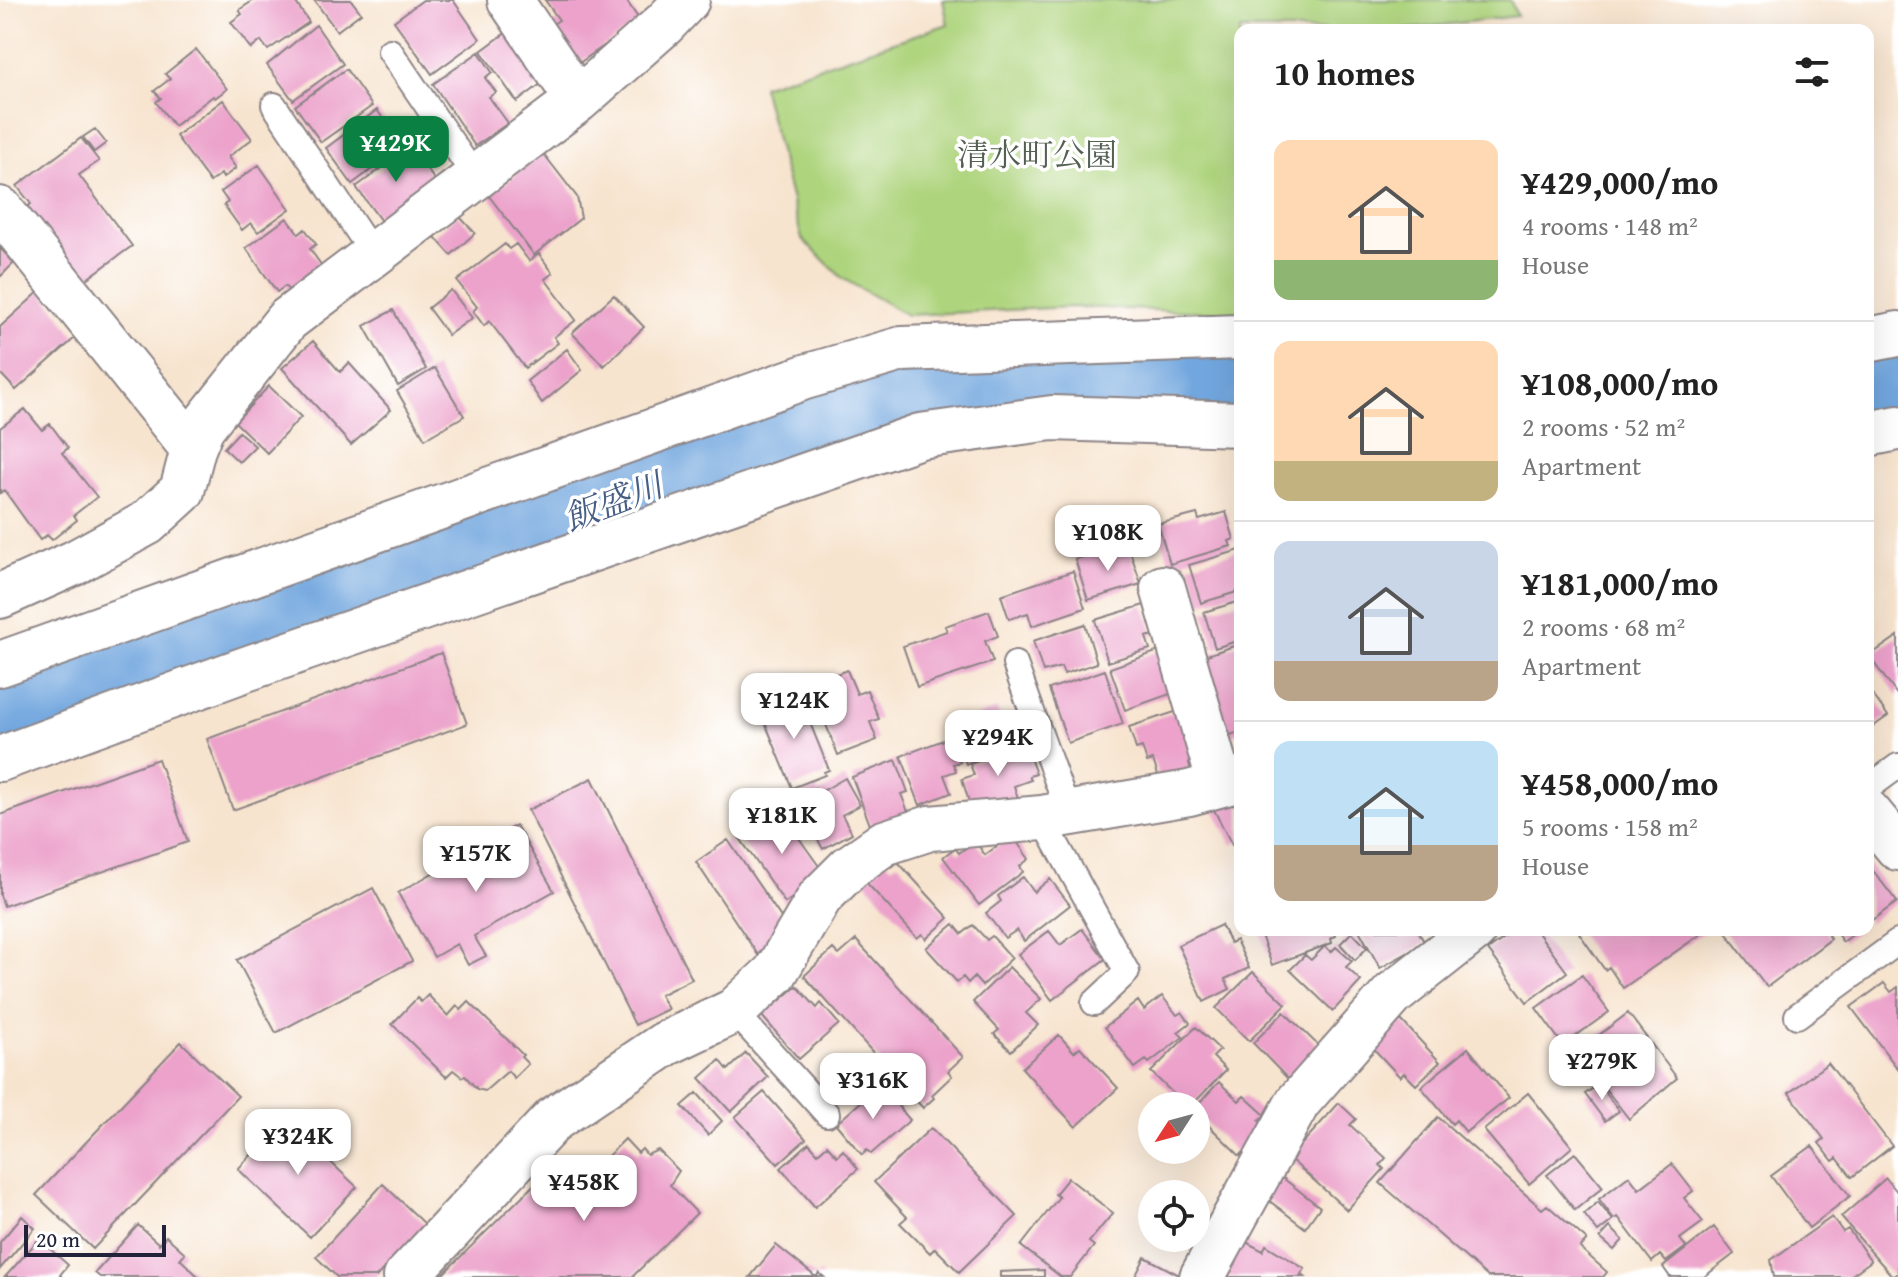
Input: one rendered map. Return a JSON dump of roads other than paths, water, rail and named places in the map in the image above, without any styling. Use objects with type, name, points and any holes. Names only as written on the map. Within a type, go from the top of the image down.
[{"type":"street","points":[[510,0],[578,100]]},
{"type":"street","points":[[0,596],[74,563],[147,523],[182,491],[202,427],[287,320],[578,100],[687,0]]},
{"type":"street","points":[[0,209],[193,449]]},
{"type":"street","points":[[1874,339],[1898,334]]},
{"type":"street","points":[[0,664],[805,377],[902,349],[1234,337]]},
{"type":"street","points":[[0,759],[243,670],[920,436],[1052,418],[1234,424]]},
{"type":"street","points":[[1874,433],[1898,428]]},
{"type":"street","points":[[406,1277],[554,1119],[665,1044],[734,1011],[775,973],[820,897],[850,867],[884,843],[930,828],[1055,815],[1189,793],[1230,782],[1163,588]]},
{"type":"street","points":[[1874,819],[1898,848]]},
{"type":"street","points":[[1202,1277],[1298,1102],[1393,994],[1466,936]]},
{"type":"lane","points":[[390,51],[476,178]]},
{"type":"lane","points":[[274,105],[373,254]]},
{"type":"lane","points":[[1015,664],[1055,815],[1127,972],[1094,1003]]},
{"type":"lane","points":[[1874,784],[1898,766]]},
{"type":"lane","points":[[1797,1016],[1898,942]]},
{"type":"lane","points":[[734,1011],[827,1114]]},
{"type":"waterway","name":"飯盛川","points":[[0,714],[540,528],[873,402],[967,378],[1080,367],[1234,378]]},
{"type":"waterway","name":"飯盛川","points":[[1874,391],[1898,387]]},
{"type":"park label","name":"清水町公園","points":[[1037,154]]}]
